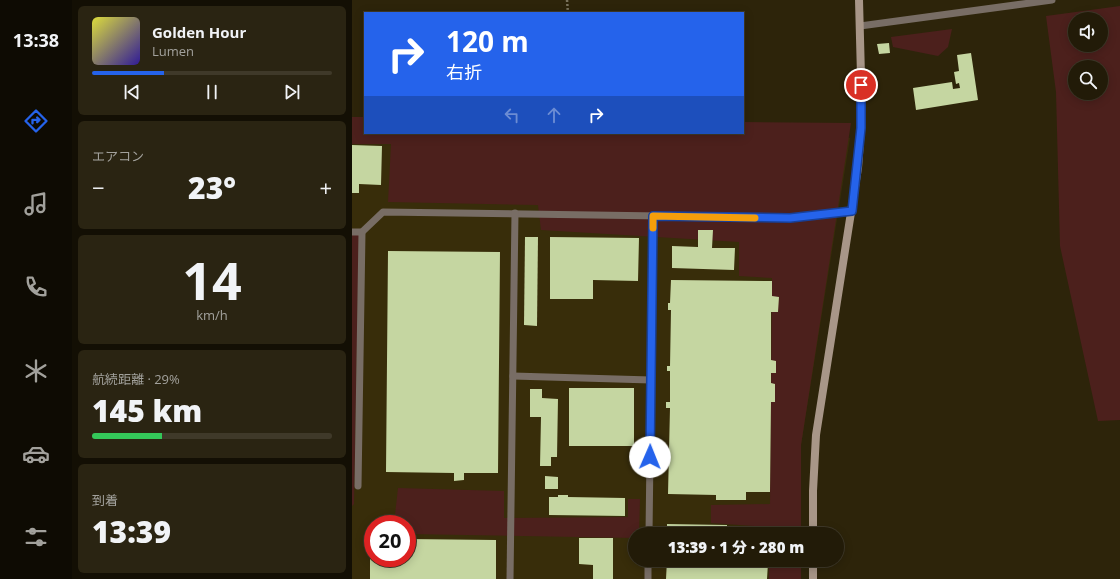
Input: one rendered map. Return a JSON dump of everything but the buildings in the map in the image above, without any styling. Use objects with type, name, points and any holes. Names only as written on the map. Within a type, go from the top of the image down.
[{"type":"street","points":[[813,527],[816,435],[858,168],[862,114],[859,0]]},
{"type":"street","points":[[813,567],[813,579]]},
{"type":"lane","points":[[860,26],[1052,0]]},
{"type":"lane","points":[[352,232],[362,232],[383,212],[790,218],[852,211]]},
{"type":"lane","points":[[510,579],[515,213]]},
{"type":"lane","points":[[648,527],[653,216]]},
{"type":"lane","points":[[358,486],[362,232]]},
{"type":"lane","points":[[513,376],[651,380]]},
{"type":"lane","points":[[648,567],[648,579]]},
{"type":"path","points":[[567,0],[568,12]]},
{"type":"shaded area","points":[[1120,6],[1120,420],[1098,421],[1060,246],[1056,92],[1046,16],[1068,13],[1068,52],[1108,52],[1108,12],[1076,12]]},
{"type":"shaded area","points":[[952,29],[948,47],[938,56],[893,47],[891,37]]},
{"type":"shaded area","points":[[352,117],[364,117],[364,134],[744,134],[744,122],[851,123],[801,445],[801,527],[769,527],[711,523],[711,505],[770,504],[772,278],[739,276],[739,242],[541,230],[538,205],[388,202],[391,144],[352,144]]},
{"type":"shaded area","points":[[352,134],[850,138],[801,445],[801,527],[628,527],[628,567],[801,567],[801,579],[352,579]]},
{"type":"shaded area","points":[[352,235],[359,235],[354,504],[352,506]]},
{"type":"shaded area","points":[[398,488],[504,491],[504,518],[628,517],[628,499],[640,499],[639,527],[628,527],[628,538],[416,534],[416,515],[395,515]]},
{"type":"shaded area","points":[[769,567],[801,567],[801,579],[769,579]]},
{"type":"slow traffic","points":[[653,228],[653,216],[755,218]]},
{"type":"route","points":[[650,457],[653,216],[790,218],[852,211],[858,168],[861,128],[861,85]]}]
